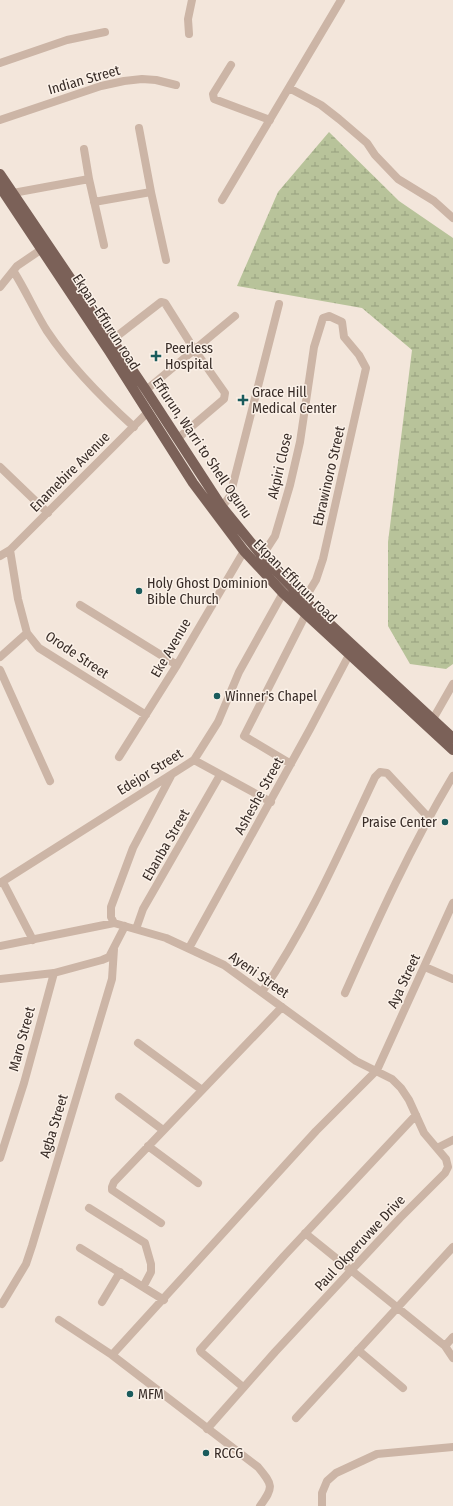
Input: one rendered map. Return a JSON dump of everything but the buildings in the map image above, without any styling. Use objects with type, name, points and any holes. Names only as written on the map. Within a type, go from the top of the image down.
[{"type":"main road","name":"Effurun, Warri to Shell Ogunu","points":[[0,174],[146,390],[222,506],[262,556],[304,600],[453,738]]},
{"type":"main road","name":"Ekpan-Effurun road","points":[[0,187],[42,249],[193,483],[244,551],[283,592],[349,655],[453,750]]},
{"type":"street","points":[[189,34],[188,19],[192,0]]},
{"type":"street","points":[[222,200],[341,0]]},
{"type":"street","points":[[0,63],[67,40],[105,32]]},
{"type":"street","points":[[231,65],[213,94],[214,99],[270,120]]},
{"type":"street","name":"Indian Street","points":[[0,120],[101,86],[124,81],[142,79],[156,80],[176,85]]},
{"type":"street","points":[[289,88],[321,105],[338,118],[367,143],[378,160],[398,179],[434,201],[453,218]]},
{"type":"street","points":[[139,128],[166,260]]},
{"type":"street","points":[[84,149],[88,179],[104,245]]},
{"type":"street","points":[[13,193],[88,179]]},
{"type":"street","points":[[94,202],[151,192]]},
{"type":"street","points":[[0,287],[14,272],[17,266],[42,249]]},
{"type":"street","points":[[14,272],[47,331],[64,354],[92,388],[134,426]]},
{"type":"street","points":[[112,340],[161,302],[168,305],[194,349],[225,393],[224,399],[177,439]]},
{"type":"street","points":[[222,506],[230,496],[279,304]]},
{"type":"street","points":[[146,390],[235,316]]},
{"type":"street","name":"Akpiri Close","points":[[262,556],[276,536],[290,485],[300,442],[314,347],[323,318],[330,316],[342,322],[344,337]]},
{"type":"street","name":"Ebrawinoro Street","points":[[304,600],[316,580],[323,559],[366,368],[344,337]]},
{"type":"street","name":"Enamebire Avenue","points":[[0,556],[10,550],[148,412]]},
{"type":"street","points":[[0,467],[48,513]]},
{"type":"street","name":"Orode Street","points":[[10,550],[18,599],[27,633],[39,648],[146,714]]},
{"type":"street","name":"Eke Avenue","points":[[119,757],[177,665],[244,551]]},
{"type":"street","name":"Edejor Street","points":[[2,883],[194,760],[218,722],[239,672],[283,592]]},
{"type":"street","points":[[80,605],[177,665]]},
{"type":"street","points":[[291,764],[244,736],[306,614]]},
{"type":"street","points":[[0,658],[27,633]]},
{"type":"street","name":"Asheshe Street","points":[[189,948],[271,802],[349,655]]},
{"type":"street","points":[[0,670],[50,781]]},
{"type":"street","points":[[433,719],[453,684]]},
{"type":"street","points":[[194,760],[271,802]]},
{"type":"street","points":[[262,992],[286,957],[317,900],[375,777],[380,772],[387,773],[428,817]]},
{"type":"street","points":[[0,946],[114,923],[111,917],[111,908],[133,848],[164,786],[173,773]]},
{"type":"street","name":"Ebanba Street","points":[[136,929],[143,910],[220,775]]},
{"type":"street","points":[[345,993],[386,902],[428,817],[453,776]]},
{"type":"street","points":[[2,883],[33,940]]},
{"type":"street","name":"Aya Street","points":[[377,1070],[453,903]]},
{"type":"street","name":"Ayeni Street","points":[[114,923],[166,938],[224,964],[356,1061],[377,1070]]},
{"type":"street","points":[[0,979],[54,973],[102,960],[109,957],[124,926]]},
{"type":"street","name":"Agba Street","points":[[2,1304],[26,1264],[32,1246],[112,979],[114,949]]},
{"type":"street","points":[[425,967],[453,979]]},
{"type":"street","name":"Maro Street","points":[[0,1158],[24,1083],[54,973]]},
{"type":"street","points":[[161,1223],[112,1190],[114,1182],[282,1007]]},
{"type":"street","points":[[138,1043],[202,1090]]},
{"type":"street","points":[[112,1355],[164,1300],[316,1131],[377,1070]]},
{"type":"street","name":"Paul Okperuvwe Drive","points":[[207,1429],[243,1387],[416,1200],[445,1173],[448,1163],[424,1133],[401,1088],[392,1079],[377,1070]]},
{"type":"street","points":[[119,1097],[163,1130]]},
{"type":"street","points":[[243,1387],[200,1350],[305,1233],[416,1115]]},
{"type":"street","points":[[437,1148],[453,1140]]},
{"type":"street","points":[[148,1146],[198,1183]]},
{"type":"street","points":[[89,1208],[145,1243],[152,1264],[151,1272],[143,1286]]},
{"type":"street","points":[[305,1233],[445,1346],[453,1358]]},
{"type":"street","points":[[296,1418],[453,1247]]},
{"type":"street","points":[[80,1248],[164,1300]]},
{"type":"street","points":[[102,1302],[120,1272]]},
{"type":"street","points":[[59,1320],[112,1355],[248,1459],[270,1482],[269,1494],[260,1506]]},
{"type":"street","points":[[445,1346],[453,1337]]},
{"type":"street","points":[[358,1350],[402,1388]]},
{"type":"street","points":[[322,1506],[322,1493],[327,1481],[336,1473],[370,1457],[377,1454],[453,1447]]},
{"type":"green space","points":[[329,132],[399,201],[453,238],[453,664],[446,669],[410,664],[388,626],[388,542],[412,350],[362,308],[237,286],[278,192]]},
{"type":"place","name":"Peerless Hospital","points":[[156,356]]},
{"type":"place","name":"Grace Hill Medical Center","points":[[243,400]]},
{"type":"place","name":"Holy Ghost Dominion Bible Church","points":[[139,591]]},
{"type":"place","name":"Winner's Chapel","points":[[217,696]]},
{"type":"place","name":"Praise Center","points":[[445,822]]},
{"type":"place","name":"MFM","points":[[130,1394]]},
{"type":"place","name":"RCCG","points":[[206,1453]]}]
